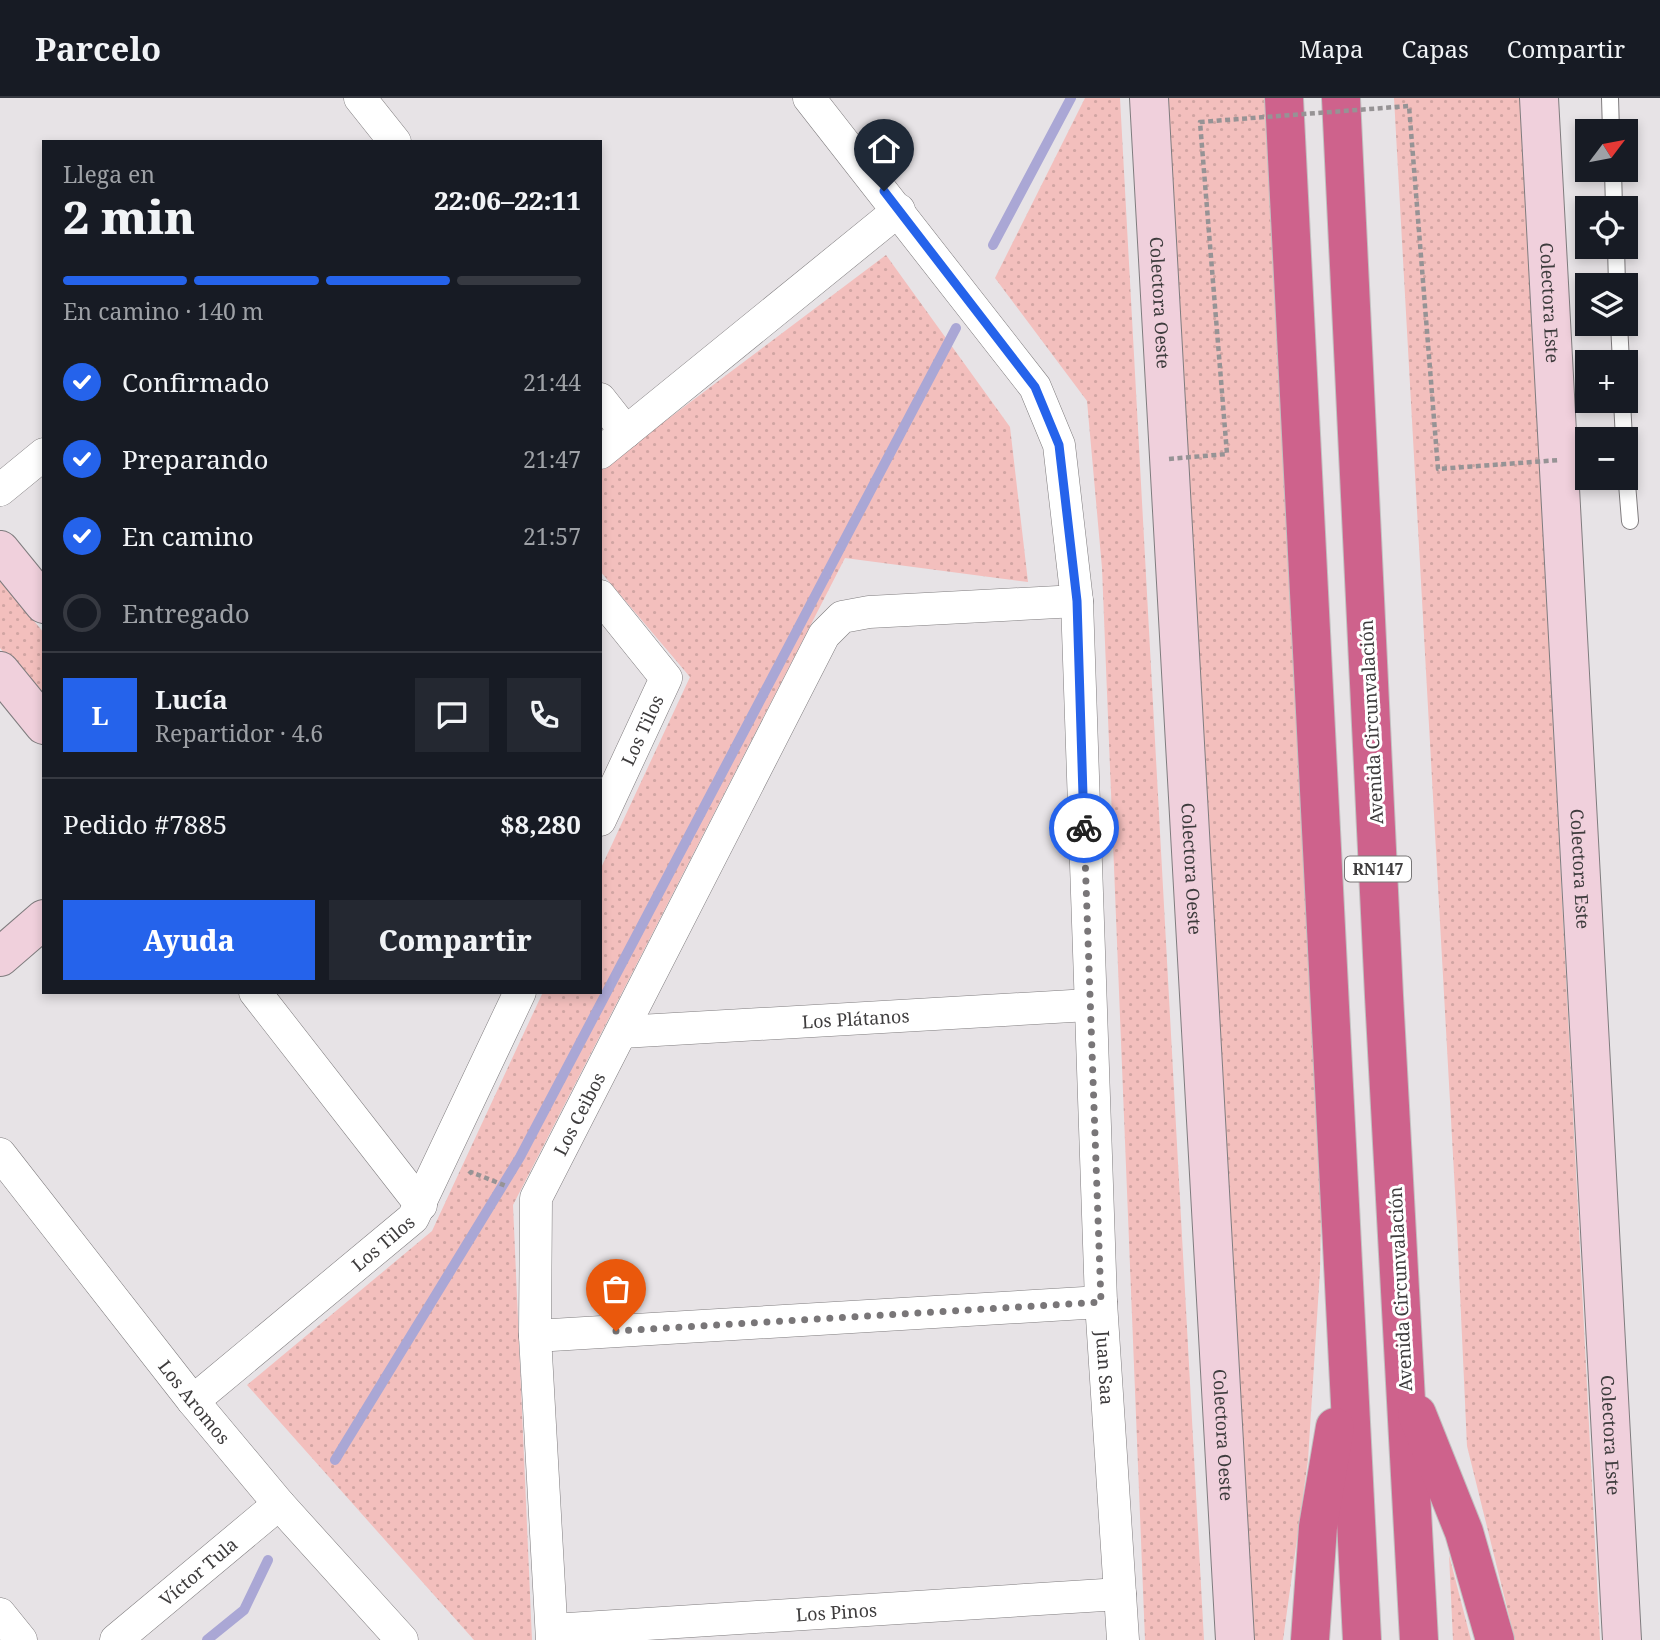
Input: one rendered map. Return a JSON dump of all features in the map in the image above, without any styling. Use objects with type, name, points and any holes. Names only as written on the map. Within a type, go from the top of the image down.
[{"type":"highway","name":"RN147","points":[[1284,98],[1362,1640]]},
{"type":"highway","name":"Avenida Circunvalación","points":[[1341,98],[1382,968],[1419,1640]]},
{"type":"highway","points":[[1310,1640],[1318,1527],[1347,1356]]},
{"type":"highway","points":[[1406,1386],[1464,1532],[1495,1640]]},
{"type":"street","points":[[360,98],[393,140]]},
{"type":"street","name":"Juan Saa","points":[[809,98],[1035,387],[1059,445],[1077,601],[1101,1302],[1123,1640]]},
{"type":"street","name":"Colectora Oeste","points":[[1149,98],[1235,1640]]},
{"type":"street","name":"Colectora Este","points":[[1539,98],[1622,1640]]},
{"type":"street","points":[[602,451],[899,210]]},
{"type":"street","points":[[602,402],[626,432]]},
{"type":"street","points":[[0,490],[42,456]]},
{"type":"street","points":[[0,550],[42,602]]},
{"type":"street","name":"Los Tilos","points":[[602,598],[666,678],[602,816]]},
{"type":"street","name":"Los Ceibos","points":[[552,1635],[535,1336],[536,1198],[824,635],[842,617],[869,612],[1077,601]]},
{"type":"street","points":[[0,671],[42,723]]},
{"type":"street","points":[[0,957],[42,921]]},
{"type":"street","points":[[258,994],[421,1205]]},
{"type":"street","name":"Los Tilos","points":[[192,1401],[413,1218],[519,994]]},
{"type":"street","name":"Los Plátanos","points":[[622,1032],[1089,1005]]},
{"type":"street","name":"Los Aromos","points":[[0,1154],[192,1401],[279,1504],[402,1640]]},
{"type":"street","points":[[535,1336],[1101,1302]]},
{"type":"street","name":"Víctor Tula","points":[[116,1640],[279,1504]]},
{"type":"street","name":"Los Pinos","points":[[552,1635],[1120,1594]]},
{"type":"street","points":[[0,1614],[20,1640]]},
{"type":"lane","points":[[1610,98],[1611,119]]},
{"type":"lane","points":[[1628,490],[1630,521]]},
{"type":"path","points":[[1169,459],[1227,454],[1200,122],[1409,106],[1438,469],[1559,460]]},
{"type":"path","points":[[421,1205],[471,1172],[536,1198]]},
{"type":"shaded area","points":[[1085,98],[1120,98],[1204,1640],[1145,1640],[1102,568],[1087,401],[995,278]]},
{"type":"shaded area","points":[[1165,98],[1272,98],[1323,1116],[1320,1270],[1308,1460],[1283,1640],[1246,1640]]},
{"type":"shaded area","points":[[1394,98],[1521,98],[1600,1640],[1515,1640],[1467,1446]]},
{"type":"shaded area","points":[[886,255],[1010,427],[1028,582],[845,558],[513,1205],[532,1640],[474,1640],[247,1385],[432,1231],[542,994],[602,994],[602,866],[690,677],[602,573],[602,468]]},
{"type":"shaded area","points":[[0,580],[42,631],[42,700],[0,648]]},
{"type":"shaded area","points":[[1449,1555],[1471,1640],[1453,1640]]},
{"type":"waterway","points":[[993,245],[1071,98]]},
{"type":"waterway","points":[[335,1460],[520,1157],[956,328]]},
{"type":"waterway","points":[[207,1640],[244,1610],[268,1560]]},
{"type":"way so far","points":[[616,1331],[1101,1302],[1084,828]]},
{"type":"route","points":[[884,191],[1035,387],[1059,445],[1077,601],[1084,828]]}]
